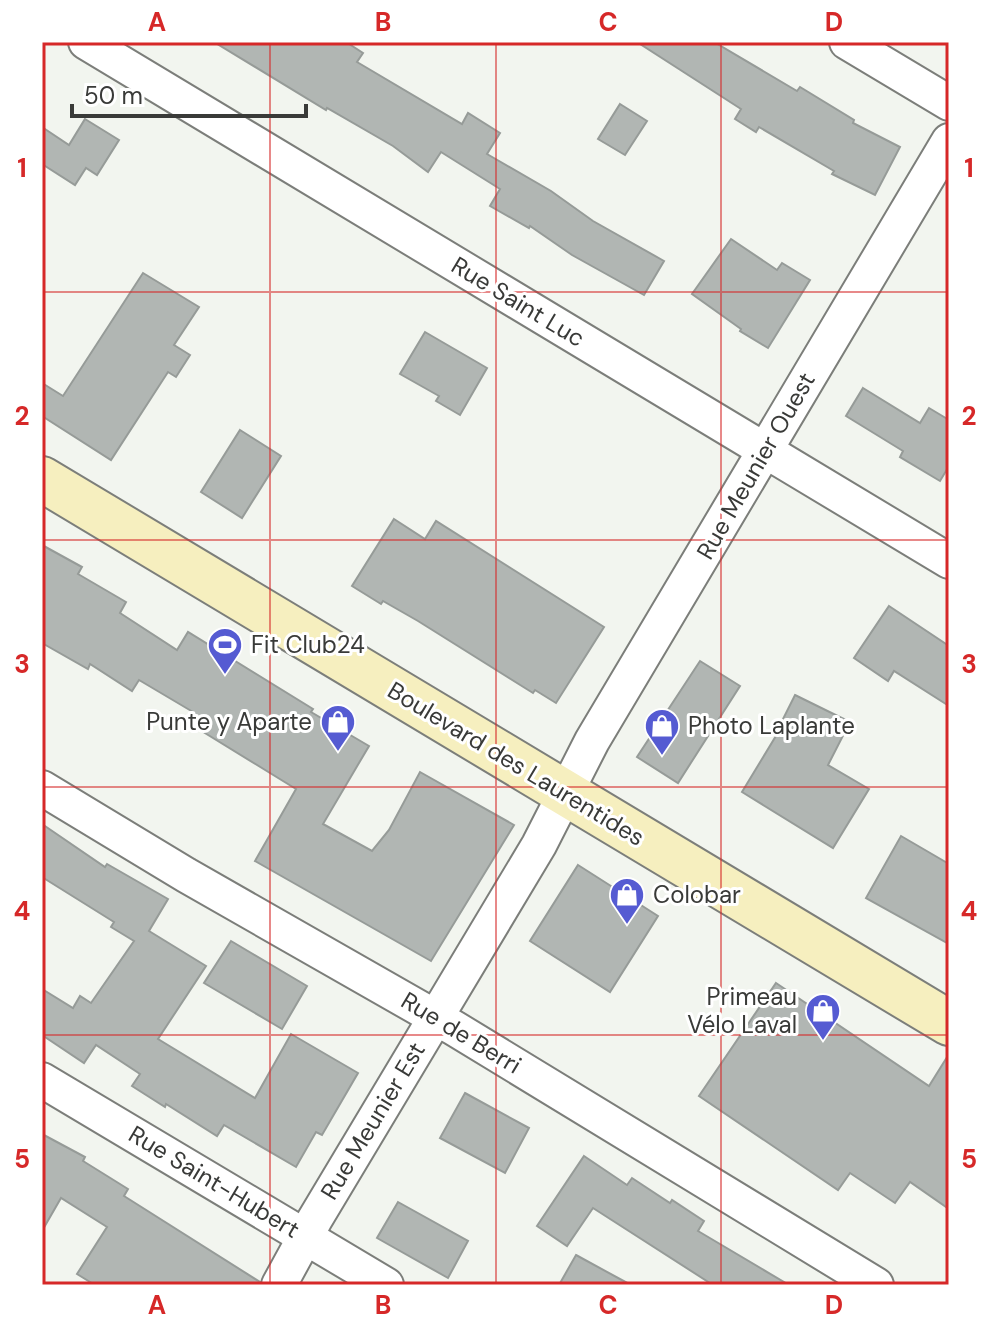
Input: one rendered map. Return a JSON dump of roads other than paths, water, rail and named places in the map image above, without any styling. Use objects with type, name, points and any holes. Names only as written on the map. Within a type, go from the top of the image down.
[{"type":"main road","name":"Boulevard des Laurentides","points":[[42,479],[949,1023]]},
{"type":"street","name":"Rue Saint Luc","points":[[86,42],[949,561]]},
{"type":"street","points":[[847,42],[949,103]]},
{"type":"street","name":"Rue Meunier Ouest","points":[[565,793],[592,741],[949,141]]},
{"type":"street","name":"Rue de Berri","points":[[42,788],[186,875],[434,1017],[876,1285]]},
{"type":"street","name":"Rue Meunier Est","points":[[279,1285],[434,1017],[539,845],[565,793]]},
{"type":"street","name":"Rue Saint-Hubert","points":[[42,1080],[386,1285]]},
{"type":"place","name":"Fit Club24","points":[[225,676]]},
{"type":"place","name":"Punte y Aparte","points":[[338,753]]},
{"type":"place","name":"Photo Laplante","points":[[662,757]]},
{"type":"place","name":"Colobar","points":[[627,926]]},
{"type":"place","name":"Primeau Vélo Laval","points":[[823,1042]]}]
